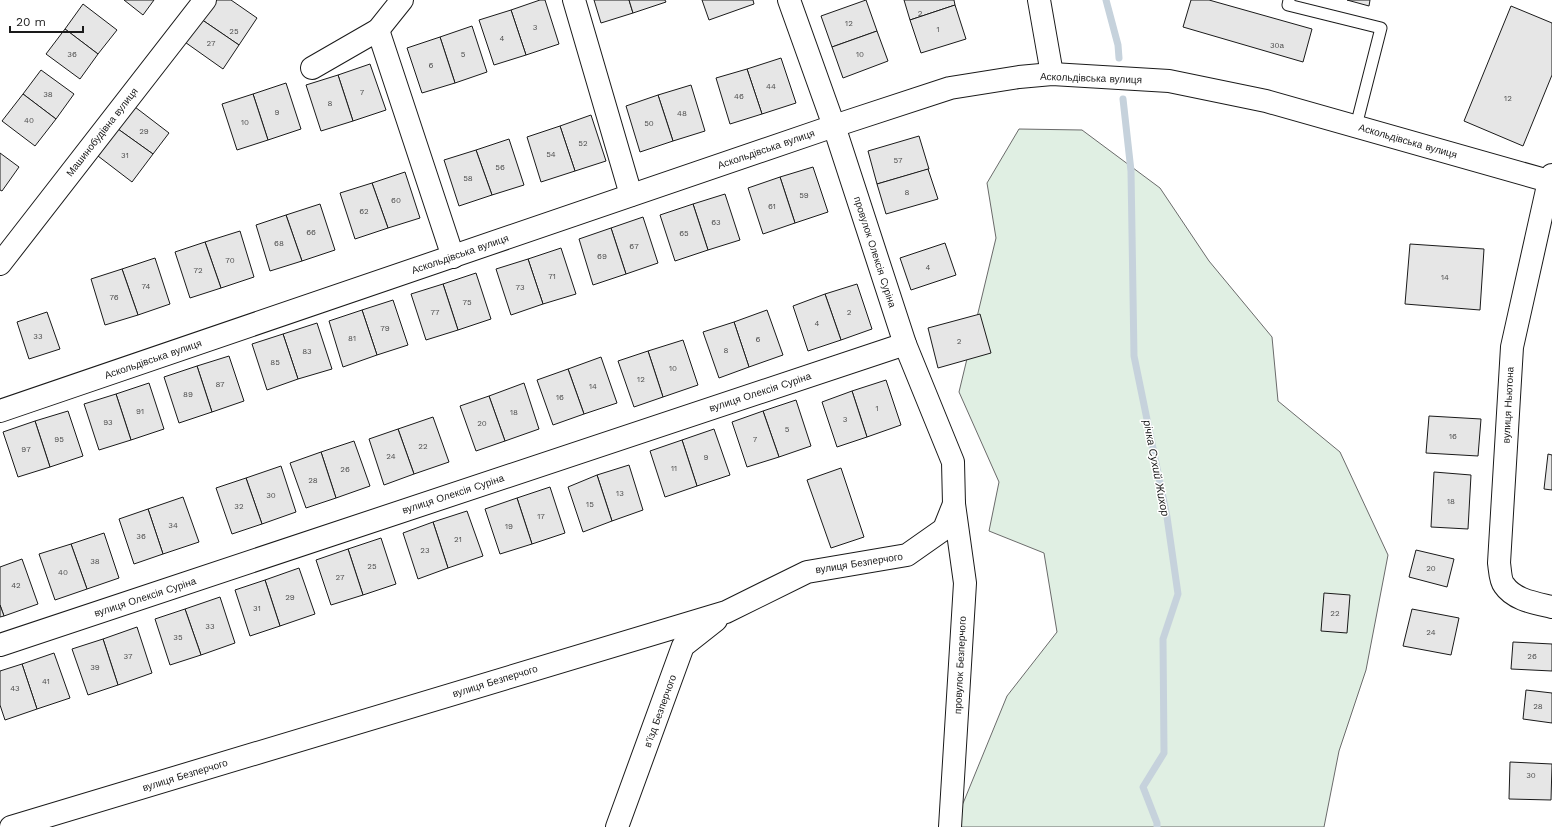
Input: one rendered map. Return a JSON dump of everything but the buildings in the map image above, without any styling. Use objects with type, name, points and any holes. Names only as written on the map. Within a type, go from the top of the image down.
[{"type":"street","name":"Машинобудівна вулиця","points":[[0,264],[205,0]]},
{"type":"street","points":[[312,68],[378,30],[402,0]]},
{"type":"street","points":[[574,0],[631,195]]},
{"type":"street","name":"провулок Олексія Суріна","points":[[789,0],[834,126],[905,344],[953,462],[954,504]]},
{"type":"street","points":[[1039,0],[1052,74]]},
{"type":"street","points":[[378,30],[453,257]]},
{"type":"street","name":"Аскольдівська вулиця","points":[[0,412],[834,126],[950,88],[1019,77],[1052,74],[1169,81],[1266,102],[1551,180]]},
{"type":"street","name":"вулиця Ньютона","points":[[1551,180],[1512,347],[1499,563],[1503,584],[1515,595],[1534,603],[1552,606]]},
{"type":"street","name":"вулиця Олексія Суріна","points":[[0,645],[905,344]]},
{"type":"street","name":"вулиця Безперчого","points":[[11,827],[726,612],[807,572],[907,555],[944,530],[954,504]]},
{"type":"street","name":"провулок Безперчого","points":[[950,827],[965,583],[954,504]]},
{"type":"street","name":"в'їзд Безперчого","points":[[617,827],[683,646],[726,612]]},
{"type":"lane","points":[[1289,0],[1288,5],[1381,28],[1356,126]]},
{"type":"green space","points":[[1019,129],[1082,130],[1160,188],[1209,261],[1272,337],[1278,401],[1340,452],[1388,555],[1366,670],[1339,751],[1324,827],[951,827],[964,801],[1007,696],[1057,632],[1044,553],[989,531],[999,482],[959,392],[996,238],[987,183]]},
{"type":"waterway","name":"річка Сухий Жихор","points":[[1106,0],[1118,45],[1119,58]]},
{"type":"waterway","name":"річка Сухий Жихор","points":[[1123,99],[1131,171],[1134,356],[1167,517],[1178,594],[1163,639],[1164,753],[1143,787],[1157,823],[1157,827]]}]
